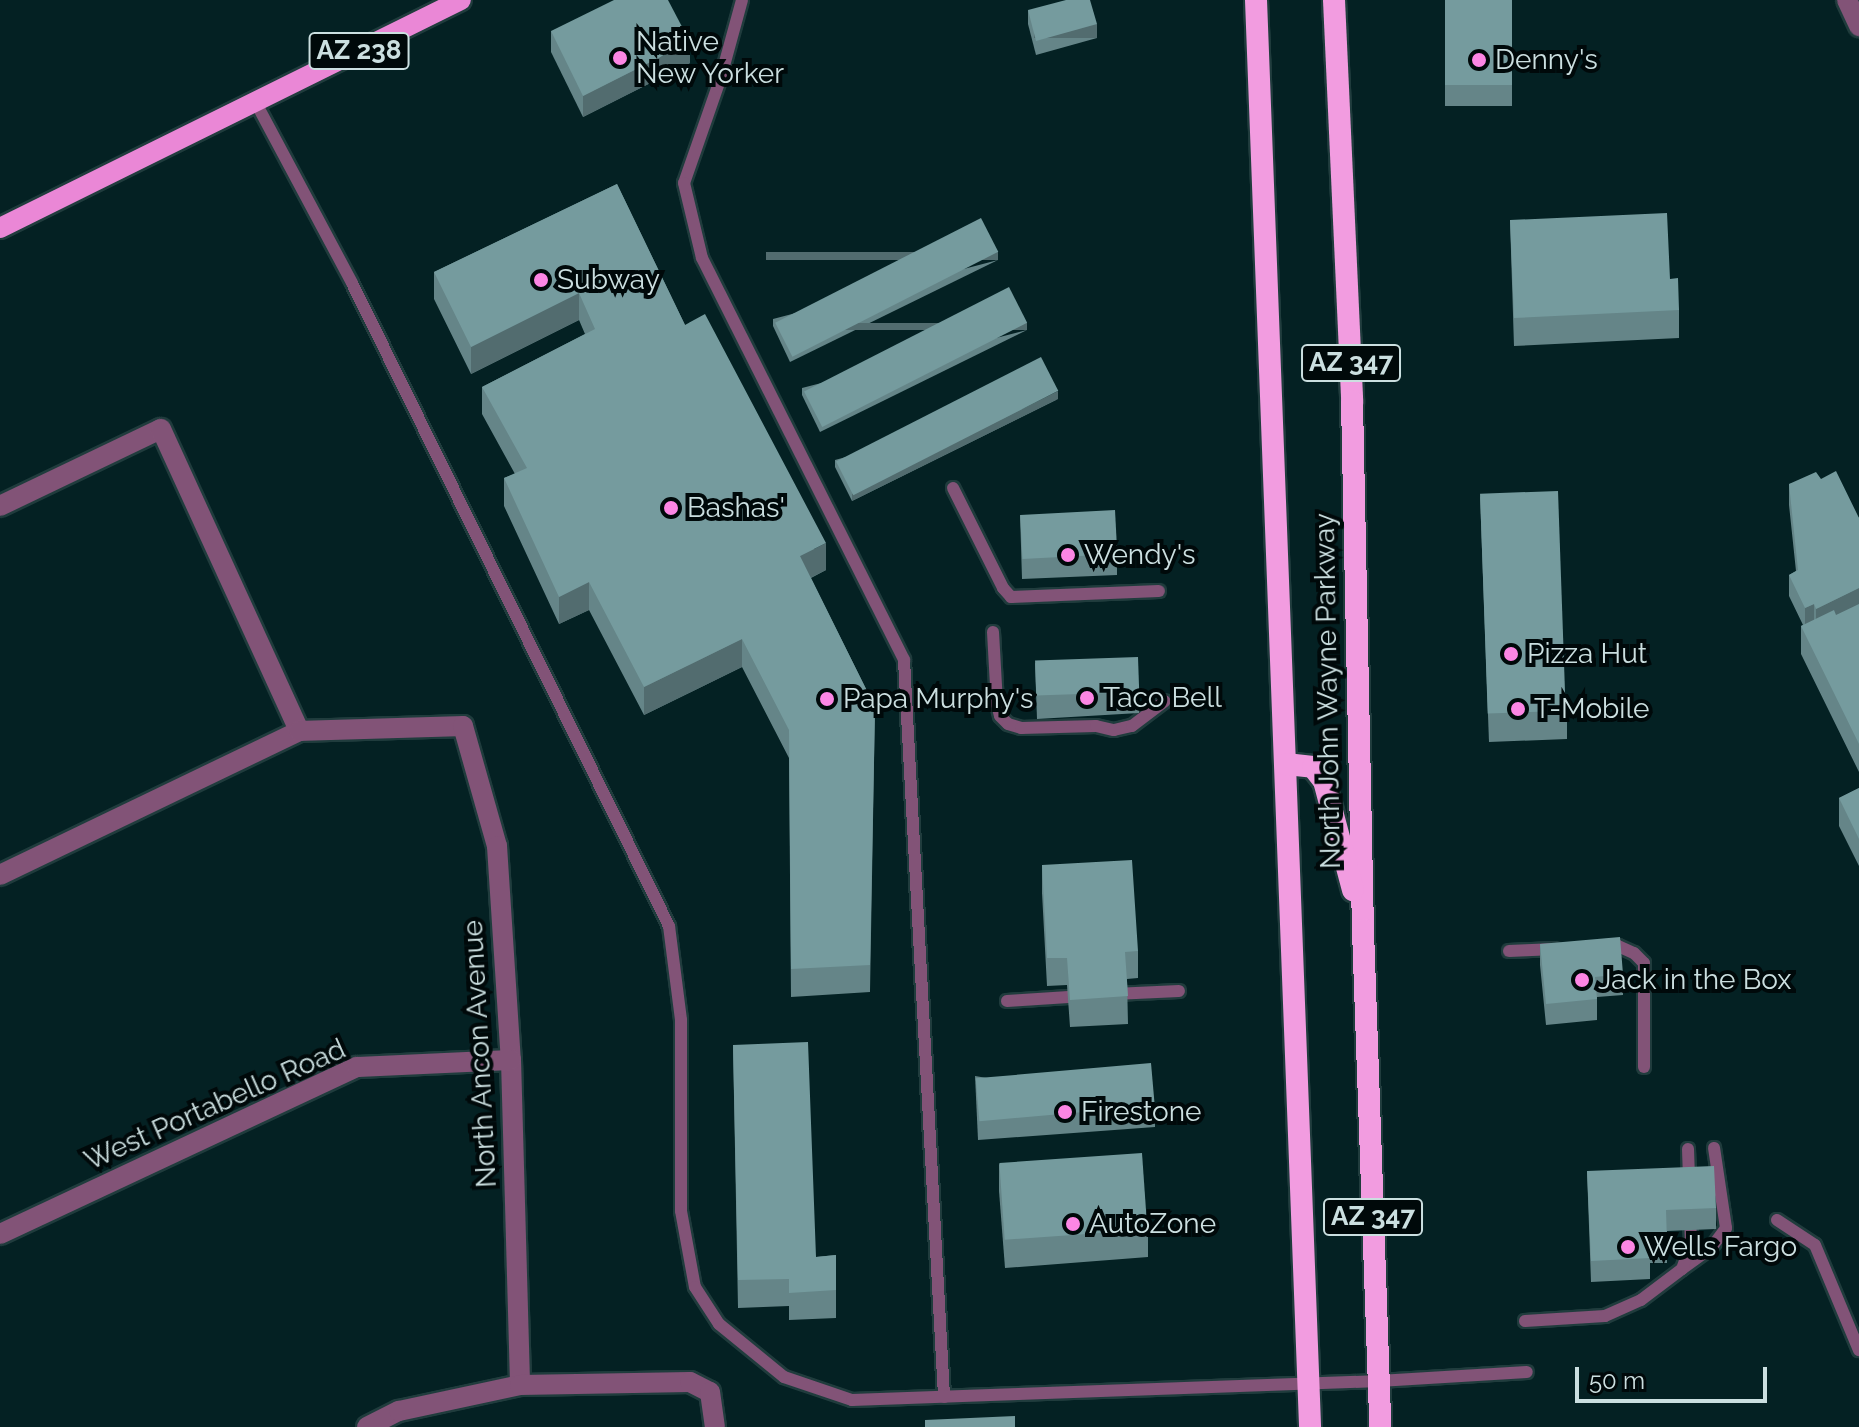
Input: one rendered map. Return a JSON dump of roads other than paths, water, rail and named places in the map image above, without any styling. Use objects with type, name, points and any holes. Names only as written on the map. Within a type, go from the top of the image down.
[{"type":"highway","name":"AZ 347","points":[[1256,0],[1286,764],[1288,920],[1310,1427]]},
{"type":"highway","name":"North John Wayne Parkway","points":[[1334,0],[1352,401],[1363,930],[1380,1427]]},
{"type":"highway","points":[[1286,764],[1313,767],[1324,781],[1363,930]]},
{"type":"main road","name":"AZ 238","points":[[0,228],[461,0]]},
{"type":"street","points":[[1847,0],[1859,26]]},
{"type":"street","points":[[0,506],[161,429],[299,731],[0,875]]},
{"type":"street","name":"North Ancon Avenue","points":[[299,731],[463,726],[497,846],[511,1060],[520,1385]]},
{"type":"street","name":"West Portabello Road","points":[[0,1234],[357,1067],[511,1060]]},
{"type":"street","points":[[367,1427],[399,1411],[520,1385],[690,1382],[710,1392],[715,1427]]},
{"type":"lane","points":[[742,0],[721,77],[684,183],[702,258],[904,660],[944,1397]]},
{"type":"lane","points":[[256,103],[352,283],[669,926],[681,1020],[681,1211],[695,1287],[719,1324],[784,1377],[852,1400],[1308,1384],[1527,1372]]},
{"type":"lane","points":[[953,488],[1003,588],[1011,597],[1159,591]]},
{"type":"lane","points":[[993,632],[997,704],[1000,716],[1008,724],[1021,728],[1096,726],[1114,730],[1132,726],[1165,701]]},
{"type":"lane","points":[[1587,948],[1618,946],[1634,953],[1644,963],[1644,1067]]},
{"type":"lane","points":[[1509,951],[1572,948]]},
{"type":"lane","points":[[1007,1001],[1179,991]]},
{"type":"lane","points":[[1525,1321],[1605,1316],[1641,1300],[1711,1248],[1726,1228],[1714,1148]]},
{"type":"lane","points":[[1682,1269],[1691,1244],[1688,1149]]},
{"type":"lane","points":[[1777,1220],[1815,1245],[1859,1350]]},
{"type":"place","name":"Native New Yorker","points":[[620,58]]},
{"type":"place","name":"Denny's","points":[[1479,60]]},
{"type":"place","name":"Subway","points":[[541,280]]},
{"type":"place","name":"Bashas'","points":[[671,508]]},
{"type":"place","name":"Wendy's","points":[[1068,555]]},
{"type":"place","name":"Pizza Hut","points":[[1511,654]]},
{"type":"place","name":"Taco Bell","points":[[1087,698]]},
{"type":"place","name":"Papa Murphy's","points":[[827,699]]},
{"type":"place","name":"T-Mobile","points":[[1518,709]]},
{"type":"place","name":"Jack in the Box","points":[[1582,980]]},
{"type":"place","name":"Firestone","points":[[1065,1112]]},
{"type":"place","name":"AutoZone","points":[[1073,1224]]},
{"type":"place","name":"Wells Fargo","points":[[1628,1247]]}]
